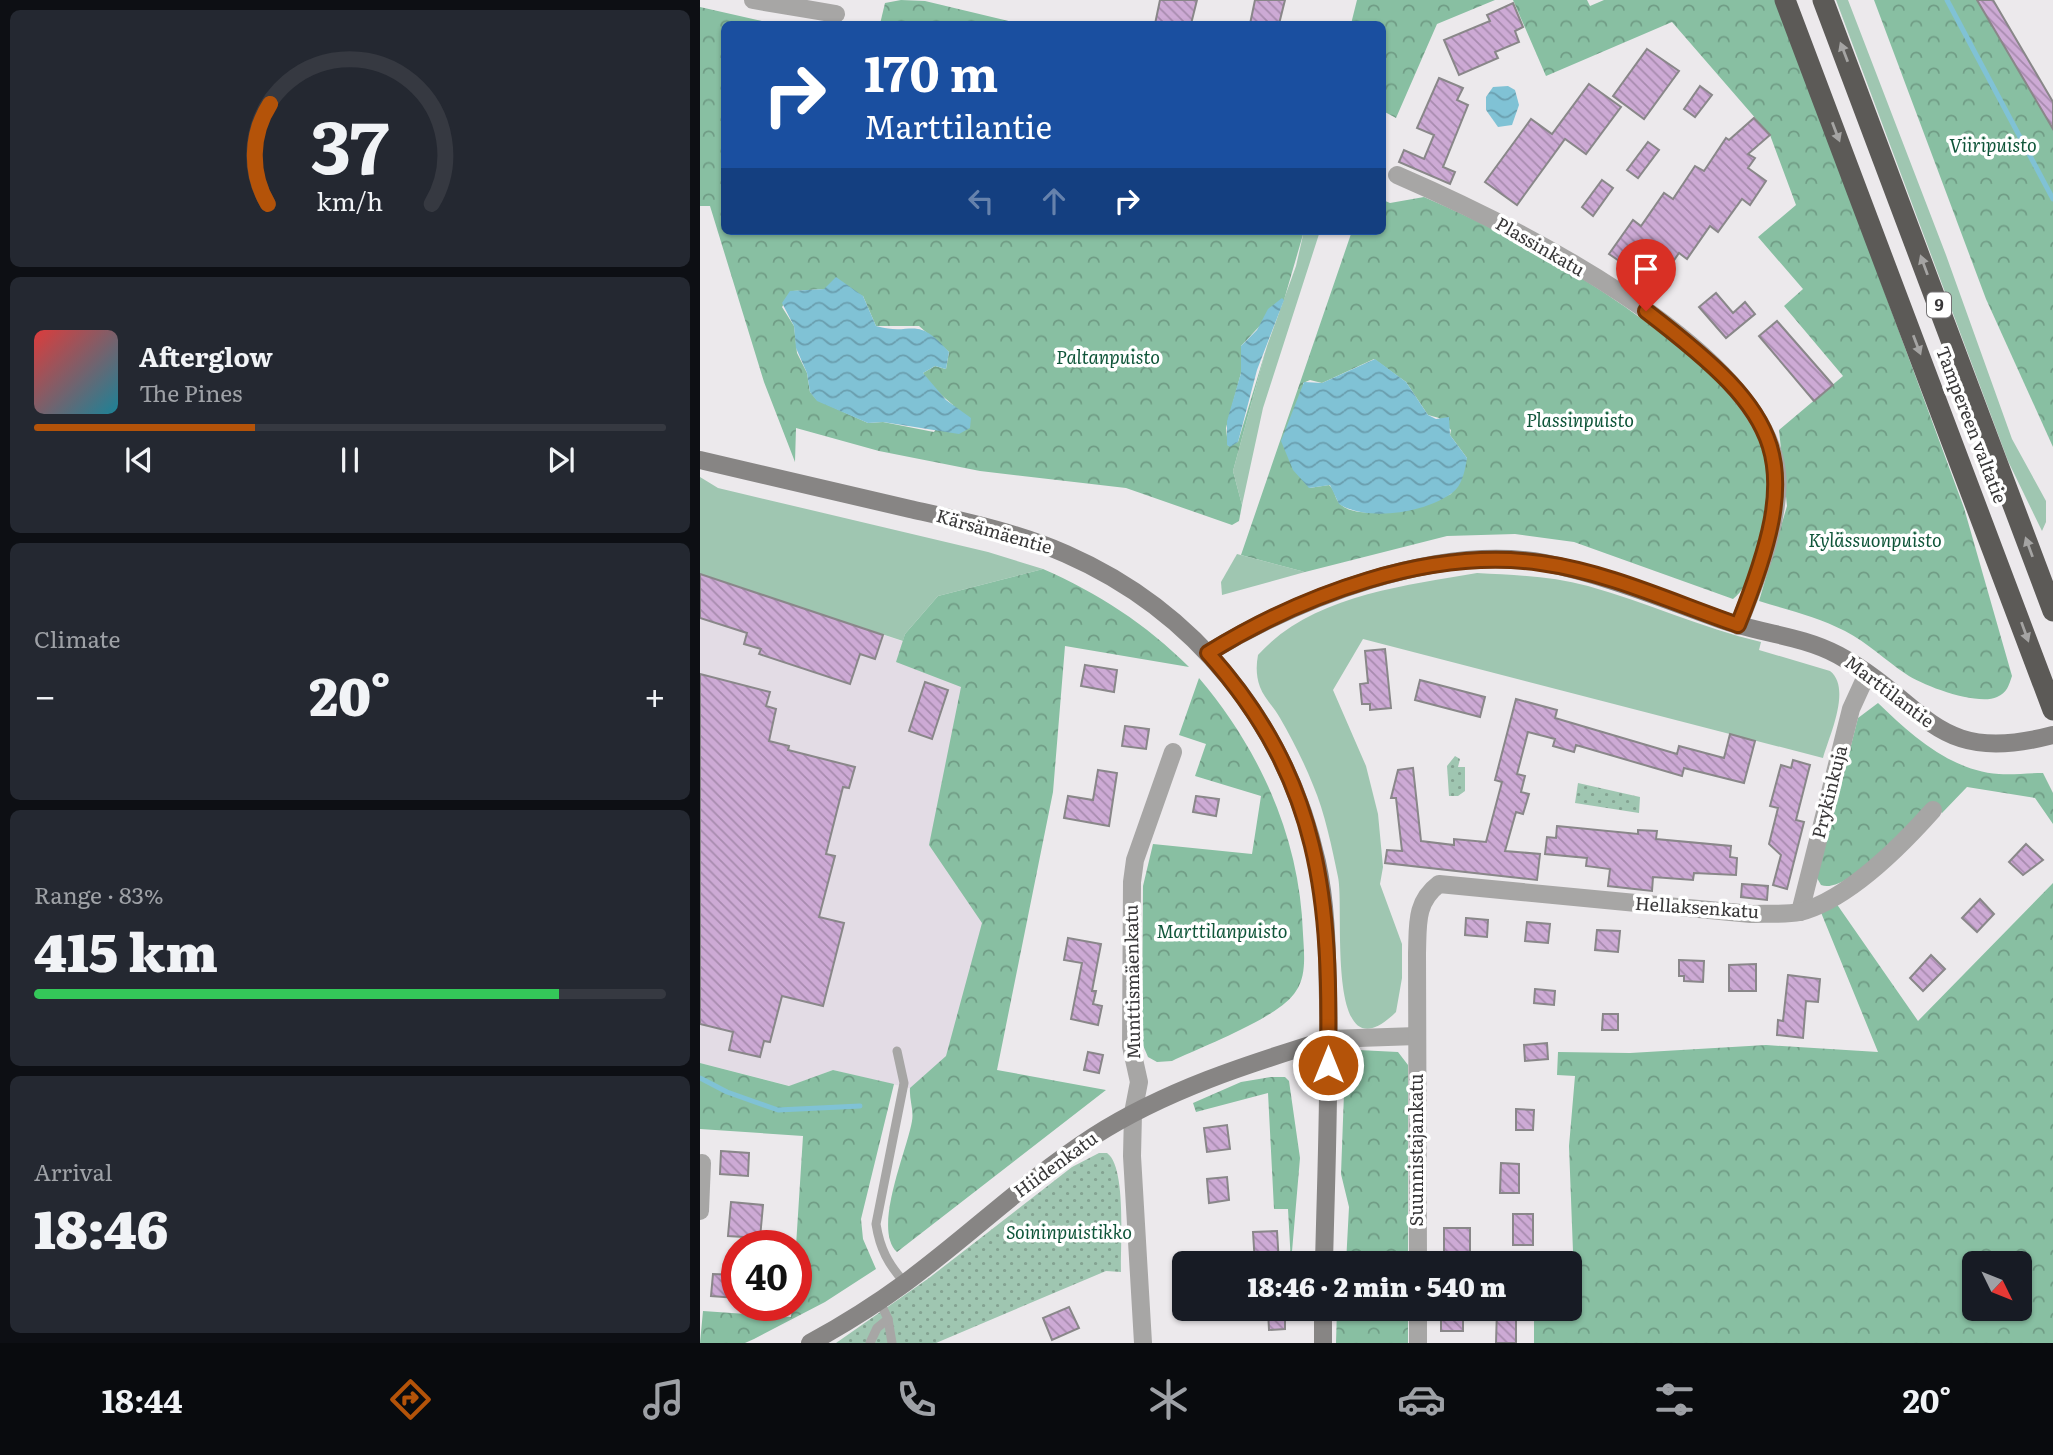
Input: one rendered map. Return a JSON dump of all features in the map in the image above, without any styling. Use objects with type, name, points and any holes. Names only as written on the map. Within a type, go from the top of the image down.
[{"type":"highway","name":"Tampereen valtatie","points":[[1785,0],[2053,710]]},
{"type":"highway","name":"Tampereen valtatie","points":[[1823,0],[2053,611]]},
{"type":"street","points":[[753,0],[836,13]]},
{"type":"street","name":"Plassinkatu","points":[[1397,175],[1503,224],[1619,292],[1682,340],[1745,398],[1764,427],[1777,474],[1769,535],[1738,625]]},
{"type":"street","name":"Kärsämäentie","points":[[700,460],[980,525],[1044,545],[1137,591],[1168,614],[1208,653],[1263,724],[1297,793],[1317,864],[1323,901],[1329,1039],[1324,1251]]},
{"type":"street","name":"Marttilantie","points":[[1208,653],[1269,618],[1321,596],[1422,568],[1479,559],[1543,563],[1582,572],[1738,625],[1824,648],[1867,674],[1935,727],[1959,739],[1996,746],[2019,744],[2053,734]]},
{"type":"street","name":"Prykinkuja","points":[[1800,912],[1850,709],[1867,674]]},
{"type":"street","name":"Munttismäenkatu","points":[[1143,1343],[1132,1156],[1133,1113],[1139,1082],[1131,1046],[1132,882],[1135,860],[1172,752]]},
{"type":"street","name":"Hellaksenkatu","points":[[1428,893],[1440,884],[1743,913],[1800,912],[1857,880],[1891,852],[1933,810]]},
{"type":"street","name":"Suunnistajankatu","points":[[1418,1251],[1419,912],[1428,893]]},
{"type":"street","points":[[1329,1039],[1417,1036]]},
{"type":"street","name":"Hiidenkatu","points":[[810,1343],[905,1283],[1039,1176],[1094,1136],[1133,1113],[1228,1070],[1329,1039]]},
{"type":"street","points":[[700,1211],[702,1163]]},
{"type":"street","points":[[1322,1343],[1323,1321]]},
{"type":"street","points":[[1418,1321],[1418,1343]]},
{"type":"lane","points":[[897,1051],[904,1083],[876,1224],[880,1247],[889,1265],[905,1283]]},
{"type":"lane","points":[[879,1300],[888,1319],[892,1343]]},
{"type":"lane","points":[[870,1343],[877,1328],[888,1319]]},
{"type":"shaded area","points":[[700,574],[980,667],[997,919],[960,1065],[930,1093],[833,1070],[790,1086],[700,1063]]},
{"type":"green space","points":[[901,0],[925,1],[1008,21],[881,21],[885,3]]},
{"type":"green space","points":[[1357,0],[1495,0],[1437,24],[1396,118],[1386,113],[1386,21],[1352,21]]},
{"type":"green space","name":"Kylässuonpuisto","points":[[1513,0],[1587,0],[1590,6],[1604,0],[1777,0],[1964,508],[2012,676],[2003,693],[1997,697],[1977,699],[1937,689],[1906,674],[1861,641],[1835,626],[1759,601],[1787,506],[1779,430],[1843,376],[1784,306],[1803,289],[1758,237],[1796,205],[1770,135],[1672,22],[1546,76]]},
{"type":"green space","points":[[1836,0],[1848,0],[1946,255],[2012,439],[2046,501],[2046,522],[2042,531],[2008,461]]},
{"type":"green space","name":"Viiripuisto","points":[[1874,0],[1977,0],[2053,129],[2053,447],[1986,299]]},
{"type":"green space","name":"Paltanpuisto","points":[[700,7],[762,21],[721,21],[721,235],[1303,235],[1284,300],[1241,346],[1241,373],[1226,428],[1228,446],[1238,442],[1267,346],[1233,471],[1242,505],[1239,521],[1232,525],[1126,488],[980,471],[879,451],[796,428],[795,462],[764,382],[710,206],[700,206]],"holes":[[[824,289],[863,296],[876,326],[919,326],[949,352],[946,369],[935,366],[923,373],[932,387],[953,405],[934,432],[883,422],[868,423],[817,400],[810,392],[807,373],[797,353],[794,326],[782,307],[793,291]]]},
{"type":"green space","name":"Plassinpuisto","points":[[1424,197],[1535,251],[1639,317],[1704,369],[1742,405],[1757,432],[1766,460],[1769,504],[1752,568],[1744,586],[1733,599],[1574,542],[1515,534],[1447,536],[1305,572],[1241,555],[1351,235],[1386,235],[1386,201],[1390,203]],"holes":[[[1374,359],[1406,382],[1428,415],[1439,418],[1451,430],[1450,435],[1467,458],[1451,494],[1411,507],[1363,512],[1350,510],[1340,504],[1329,485],[1309,488],[1303,383],[1310,380],[1322,383]]]},
{"type":"green space","points":[[1303,235],[1319,235],[1263,408],[1242,505],[1233,471],[1267,346],[1296,266]]},
{"type":"green space","points":[[700,477],[718,488],[988,552],[1043,569],[938,596],[905,634],[903,641],[700,574]]},
{"type":"green space","points":[[1237,554],[1305,572],[1222,595],[1221,582]]},
{"type":"green space","points":[[1043,569],[1083,588],[1138,623],[1189,667],[1065,646],[1053,792],[997,1070],[1106,1090],[897,1252],[890,1241],[889,1208],[912,1121],[910,1088],[946,1056],[982,923],[929,845],[961,687],[896,662],[905,634],[938,596]]},
{"type":"green space","points":[[1477,573],[1546,578],[1588,586],[1717,630],[1761,642],[1759,650],[1830,671],[1839,689],[1834,725],[1823,758],[1363,639],[1333,690],[1366,766],[1378,814],[1383,867],[1380,884],[1402,944],[1402,978],[1396,1012],[1373,1028],[1358,1025],[1348,1009],[1343,983],[1340,895],[1325,819],[1298,751],[1260,687],[1258,655],[1280,635],[1304,619],[1331,607],[1389,589]]},
{"type":"green space","name":"Marttilanpuisto","points":[[1199,678],[1241,735],[1258,765],[1285,830],[1300,898],[1303,971],[1300,985],[1288,1001],[1258,1021],[1172,1061],[1157,1062],[1148,1057],[1142,1043],[1143,886],[1153,844],[1252,854],[1261,796],[1195,776],[1206,744],[1179,735]]},
{"type":"green space","points":[[1878,703],[1918,739],[1964,766],[1999,774],[2043,773],[2053,793],[2053,824],[2035,798],[1967,787],[1942,813],[1931,802],[1895,840],[1862,869],[1832,885],[1821,885],[1817,878],[1858,718]]},
{"type":"green space","points":[[1455,756],[1460,759],[1458,767],[1465,767],[1465,791],[1458,796],[1449,796],[1447,766]]},
{"type":"green space","points":[[1578,783],[1640,797],[1639,813],[1575,803]]},
{"type":"green space","points":[[2053,883],[2053,1343],[1534,1343],[1534,1321],[1582,1321],[1582,1251],[1573,1251],[1569,1146],[1575,1076],[1557,1075],[1558,1052],[1630,1053],[1766,1045],[1878,1052],[1820,910],[1836,903],[1918,1021]]},
{"type":"green space","points":[[1358,1050],[1398,1052],[1408,1065],[1408,1251],[1347,1251],[1349,1207],[1341,1174],[1345,1066]]},
{"type":"green space","points":[[700,1063],[789,1086],[833,1070],[894,1084],[861,1219],[863,1239],[876,1269],[812,1309],[812,1230],[797,1230],[803,1136],[700,1129]]},
{"type":"green space","points":[[1271,1077],[1285,1077],[1289,1081],[1300,1158],[1292,1251],[1288,1209],[1274,1209],[1268,1093],[1196,1112],[1193,1103],[1241,1082]]},
{"type":"green space","name":"Soininpuistikko","points":[[1099,1153],[1107,1153],[1113,1161],[1120,1190],[1121,1272],[1106,1271],[936,1343],[836,1343],[929,1278],[1072,1167]]},
{"type":"green space","points":[[703,1311],[721,1312],[721,1321],[789,1321],[745,1343],[700,1343]]},
{"type":"green space","points":[[1337,1321],[1408,1321],[1408,1343],[1336,1343]]},
{"type":"water","points":[[1508,86],[1515,90],[1519,105],[1512,125],[1498,127],[1486,110],[1486,97],[1493,87]]},
{"type":"water","points":[[836,277],[863,296],[876,326],[921,330],[938,340],[949,352],[946,369],[935,366],[923,373],[946,400],[971,418],[970,428],[959,434],[883,422],[868,423],[817,401],[810,392],[807,373],[796,348],[794,326],[782,303],[790,291],[824,289]]},
{"type":"water","points":[[1282,298],[1284,300],[1257,370],[1238,442],[1230,447],[1227,445],[1227,421],[1241,373],[1241,346],[1257,330],[1268,309]]},
{"type":"water","points":[[1375,359],[1406,382],[1428,415],[1436,419],[1449,417],[1450,435],[1467,458],[1462,478],[1455,490],[1427,506],[1380,514],[1351,510],[1339,504],[1330,485],[1309,488],[1293,470],[1281,441],[1304,382],[1322,383]]},
{"type":"building","points":[[1160,0],[1197,0],[1192,21],[1156,21]]},
{"type":"building","points":[[1255,0],[1285,0],[1280,21],[1251,21]]},
{"type":"building","points":[[1977,0],[1993,0],[2053,102],[2053,129]]},
{"type":"building","points":[[1513,3],[1523,27],[1515,31],[1519,42],[1495,52],[1498,58],[1459,75],[1444,40],[1490,21],[1487,15]]},
{"type":"building","points":[[1647,49],[1679,71],[1644,119],[1613,96]]},
{"type":"building","points":[[1439,78],[1463,88],[1457,100],[1468,105],[1443,167],[1455,172],[1450,184],[1399,162],[1404,150],[1424,159],[1434,135],[1417,128]]},
{"type":"building","points":[[1589,84],[1621,107],[1586,154],[1565,139],[1517,205],[1485,182],[1531,119],[1552,134]]},
{"type":"building","points":[[1700,86],[1712,95],[1695,117],[1684,109]]},
{"type":"building","points":[[1754,118],[1770,135],[1748,154],[1755,158],[1748,168],[1766,181],[1750,205],[1742,199],[1718,232],[1710,226],[1687,259],[1679,253],[1656,286],[1609,254],[1633,220],[1641,226],[1664,193],[1673,199],[1695,166],[1704,171],[1726,138],[1729,140]]},
{"type":"building","points":[[1648,142],[1659,150],[1638,178],[1627,170]]},
{"type":"building","points":[[1602,180],[1613,188],[1593,216],[1582,207]]},
{"type":"building","points":[[1716,293],[1733,313],[1745,302],[1755,314],[1726,338],[1699,307]]},
{"type":"building","points":[[1777,321],[1833,385],[1814,401],[1759,336]]},
{"type":"building","points":[[700,574],[883,635],[875,659],[860,654],[850,684],[759,654],[761,649],[744,644],[747,633],[700,618]]},
{"type":"building","points":[[1385,649],[1391,708],[1370,710],[1370,704],[1362,704],[1360,684],[1368,683],[1365,651]]},
{"type":"building","points":[[1085,665],[1117,670],[1114,692],[1081,686]]},
{"type":"building","points":[[700,674],[770,692],[766,706],[776,709],[769,741],[789,746],[788,750],[855,767],[849,788],[843,787],[826,854],[835,856],[819,917],[844,923],[823,1006],[782,996],[770,1042],[764,1041],[760,1057],[729,1050],[733,1032],[700,1024]]},
{"type":"building","points":[[1420,680],[1485,697],[1480,717],[1415,700]]},
{"type":"building","points":[[925,682],[948,690],[932,739],[909,731]]},
{"type":"building","points":[[1516,699],[1557,710],[1555,718],[1677,754],[1679,746],[1724,758],[1730,734],[1755,741],[1744,783],[1684,768],[1682,776],[1576,745],[1574,752],[1553,746],[1555,739],[1528,732],[1517,774],[1525,776],[1521,792],[1529,794],[1523,814],[1516,812],[1505,851],[1540,854],[1537,880],[1385,863],[1387,850],[1402,851],[1396,798],[1391,798],[1398,770],[1413,768],[1421,841],[1454,845],[1454,839],[1486,842],[1502,782],[1495,780]]},
{"type":"building","points":[[1125,726],[1149,729],[1146,749],[1122,746]]},
{"type":"building","points":[[1793,760],[1810,765],[1796,820],[1804,822],[1787,889],[1773,885],[1781,855],[1769,844],[1778,808],[1770,806],[1781,765],[1791,768]]},
{"type":"building","points":[[1098,770],[1117,773],[1109,826],[1064,818],[1068,796],[1093,800]]},
{"type":"building","points":[[1196,796],[1219,799],[1216,816],[1193,812]]},
{"type":"building","points":[[1557,826],[1638,834],[1638,830],[1657,831],[1656,839],[1731,846],[1730,857],[1737,858],[1736,875],[1694,873],[1693,880],[1653,877],[1652,891],[1608,886],[1610,869],[1586,866],[1587,858],[1545,854],[1547,837],[1556,838]]},
{"type":"building","points":[[2026,844],[2043,860],[2023,875],[2009,862]]},
{"type":"building","points":[[1742,884],[1768,886],[1767,900],[1741,897]]},
{"type":"building","points":[[1980,899],[1994,914],[1977,932],[1962,918]]},
{"type":"building","points":[[1466,918],[1488,920],[1487,937],[1465,935]]},
{"type":"building","points":[[1527,922],[1550,924],[1548,943],[1525,941]]},
{"type":"building","points":[[1597,930],[1620,931],[1618,952],[1595,950]]},
{"type":"building","points":[[1068,938],[1101,944],[1092,991],[1096,991],[1093,1004],[1102,1006],[1098,1025],[1071,1019],[1082,963],[1064,960]]},
{"type":"building","points":[[1931,955],[1945,969],[1923,991],[1910,978]]},
{"type":"building","points":[[1679,960],[1704,961],[1703,982],[1684,981],[1684,976],[1679,976]]},
{"type":"building","points":[[1756,964],[1756,991],[1729,991],[1729,965]]},
{"type":"building","points":[[1788,975],[1820,979],[1818,1002],[1806,1001],[1803,1038],[1777,1035],[1778,1020],[1783,1021]]},
{"type":"building","points":[[1535,989],[1555,991],[1554,1005],[1534,1003]]},
{"type":"building","points":[[1603,1014],[1618,1014],[1618,1030],[1602,1030]]},
{"type":"building","points":[[1547,1043],[1548,1059],[1525,1061],[1524,1045]]},
{"type":"building","points":[[1088,1052],[1103,1055],[1099,1073],[1084,1070]]},
{"type":"building","points":[[1516,1109],[1534,1110],[1533,1130],[1516,1130]]},
{"type":"building","points":[[1227,1125],[1230,1149],[1207,1152],[1204,1128]]},
{"type":"building","points":[[721,1151],[749,1153],[748,1176],[720,1174]]},
{"type":"building","points":[[1501,1163],[1519,1164],[1519,1193],[1500,1193]]},
{"type":"building","points":[[1227,1177],[1229,1200],[1209,1203],[1207,1179]]},
{"type":"building","points":[[731,1202],[763,1205],[761,1230],[729,1230]]},
{"type":"building","points":[[1513,1214],[1533,1214],[1533,1245],[1513,1245]]},
{"type":"building","points":[[1444,1228],[1470,1228],[1470,1251],[1444,1251]]},
{"type":"building","points":[[1277,1231],[1278,1251],[1254,1251],[1253,1232]]},
{"type":"building","points":[[713,1274],[721,1274],[721,1297],[711,1296]]},
{"type":"building","points":[[1069,1307],[1079,1328],[1052,1340],[1043,1318]]},
{"type":"building","points":[[1269,1321],[1285,1321],[1285,1329],[1269,1330]]},
{"type":"building","points":[[1441,1321],[1463,1321],[1463,1331],[1441,1331]]},
{"type":"building","points":[[1497,1321],[1516,1321],[1516,1343],[1496,1343]]},
{"type":"waterway","points":[[1947,0],[2053,199]]},
{"type":"waterway","points":[[700,1078],[727,1092],[778,1110],[860,1106]]},
{"type":"route","points":[[1328,1065],[1323,901],[1310,835],[1297,793],[1275,745],[1230,678],[1208,653],[1269,618],[1321,596],[1422,568],[1479,559],[1543,563],[1582,572],[1738,625],[1762,561],[1774,512],[1777,474],[1771,447],[1764,427],[1745,398],[1646,311]]}]
